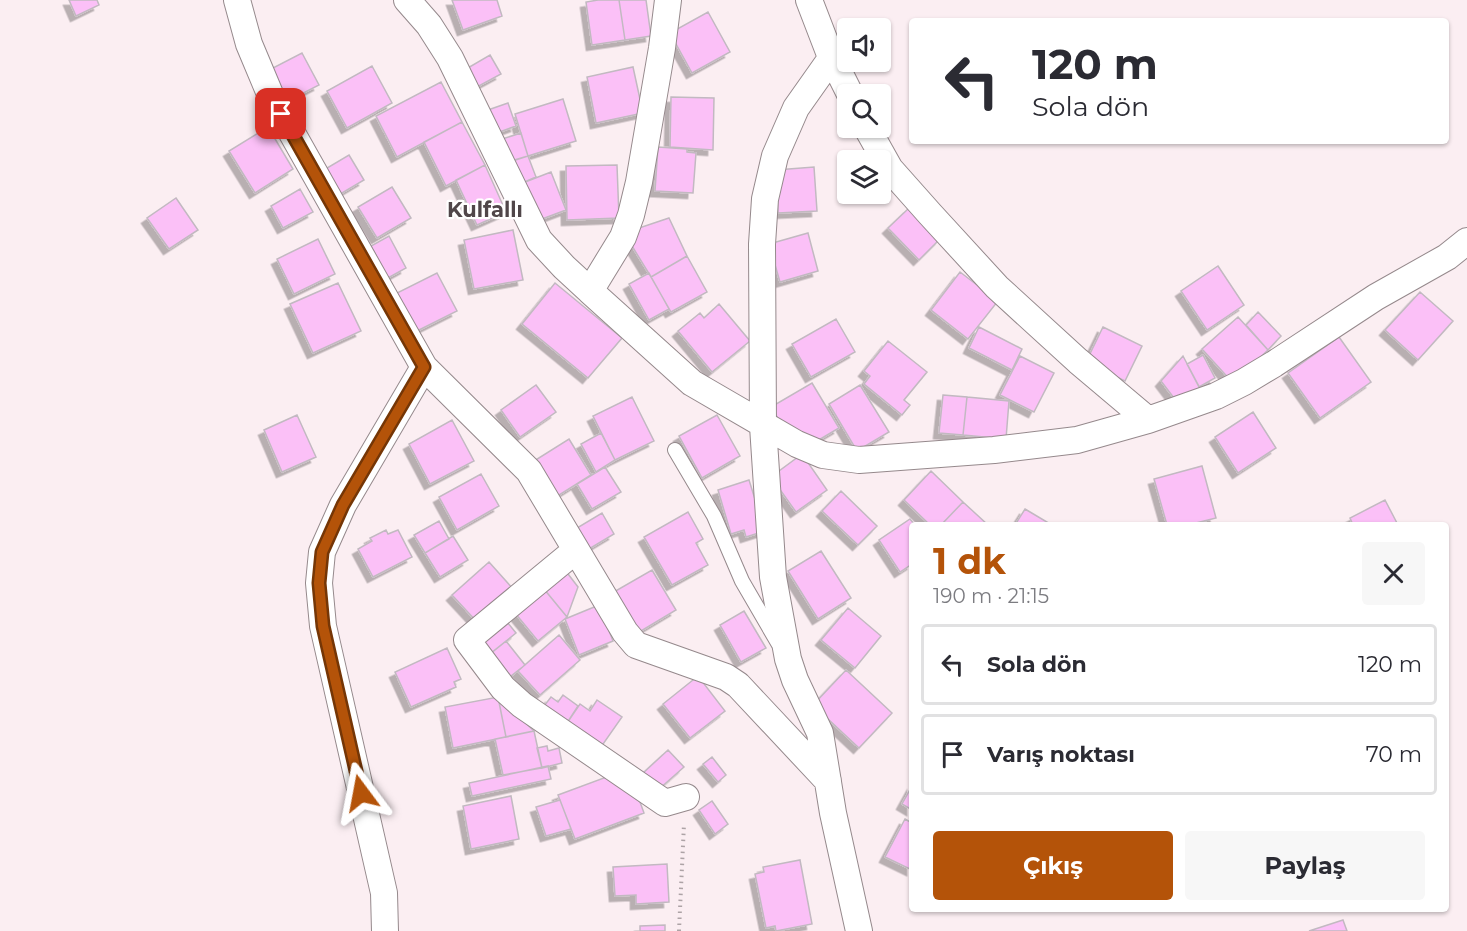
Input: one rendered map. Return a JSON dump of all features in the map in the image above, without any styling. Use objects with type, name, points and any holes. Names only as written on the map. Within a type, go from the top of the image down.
[{"type":"street","points":[[237,0],[249,44],[270,94],[424,367],[529,471],[625,632],[636,645],[726,677],[738,685],[828,782]]},
{"type":"street","points":[[406,0],[429,25],[450,58],[539,240],[564,267],[692,383],[763,426],[823,455],[859,460],[994,450],[1077,440],[1148,420],[1216,396],[1244,382],[1376,297],[1447,257],[1467,241]]},
{"type":"street","points":[[590,291],[623,237],[631,215],[651,115],[668,0]]},
{"type":"street","points":[[809,0],[845,84]]},
{"type":"street","points":[[832,57],[796,108],[775,156],[765,199],[762,244],[763,426],[773,577],[788,658],[795,680],[820,733],[836,824],[859,931]]},
{"type":"street","points":[[873,138],[890,169],[997,287],[1078,361],[1148,420]]},
{"type":"street","points":[[385,931],[384,893],[323,626],[319,583],[322,552],[343,505],[424,367]]},
{"type":"street","points":[[576,550],[467,640],[503,688],[522,705],[665,803],[686,797]]},
{"type":"lane","points":[[675,450],[714,516],[742,581],[788,658]]},
{"type":"path","points":[[679,931],[686,797]]},
{"type":"building","points":[[69,0],[97,0],[99,5],[76,16]]},
{"type":"building","points":[[452,0],[497,0],[502,16],[463,30]]},
{"type":"building","points":[[619,0],[625,40],[592,45],[586,2]]},
{"type":"building","points":[[619,0],[646,0],[651,36],[625,40]]},
{"type":"building","points":[[708,12],[730,52],[692,73],[670,33]]},
{"type":"building","points":[[302,53],[319,85],[286,102],[269,70]]},
{"type":"building","points":[[490,55],[501,74],[477,87],[466,69]]},
{"type":"building","points":[[372,66],[392,103],[347,128],[327,91]]},
{"type":"building","points":[[633,67],[643,113],[596,123],[587,77]]},
{"type":"building","points":[[441,82],[462,122],[397,157],[376,116]]},
{"type":"building","points":[[671,97],[714,98],[713,150],[670,147]]},
{"type":"building","points":[[563,99],[576,141],[528,156],[515,114]]},
{"type":"building","points":[[508,103],[516,126],[494,134],[485,111]]},
{"type":"building","points":[[462,122],[485,165],[446,186],[424,142]]},
{"type":"building","points":[[268,127],[293,169],[255,193],[229,151]]},
{"type":"building","points":[[521,133],[528,156],[506,163],[499,140]]},
{"type":"building","points":[[658,147],[687,149],[687,152],[696,153],[693,193],[655,191]]},
{"type":"building","points":[[349,155],[364,180],[337,196],[322,171]]},
{"type":"building","points":[[528,156],[536,177],[520,184],[511,161]]},
{"type":"building","points":[[485,165],[506,212],[477,225],[456,180]]},
{"type":"building","points":[[617,165],[619,218],[567,220],[566,166]]},
{"type":"building","points":[[814,167],[817,211],[778,213],[776,170]]},
{"type":"building","points":[[551,172],[566,210],[534,222],[520,184]]},
{"type":"building","points":[[392,187],[411,218],[377,238],[358,207]]},
{"type":"building","points":[[300,189],[313,212],[283,228],[271,206]]},
{"type":"building","points":[[176,198],[198,230],[169,249],[147,218]]},
{"type":"building","points":[[909,208],[940,239],[919,260],[888,228]]},
{"type":"building","points":[[669,218],[687,256],[651,277],[632,246],[633,230]]},
{"type":"building","points":[[513,230],[523,280],[474,289],[464,240]]},
{"type":"building","points":[[808,233],[818,271],[780,282],[769,244]]},
{"type":"building","points":[[389,236],[406,268],[388,278],[371,246]]},
{"type":"building","points":[[318,239],[335,274],[294,294],[277,259]]},
{"type":"building","points":[[687,256],[707,292],[671,312],[651,277]]},
{"type":"building","points":[[1218,266],[1244,305],[1207,330],[1181,291]]},
{"type":"building","points":[[960,272],[998,301],[968,339],[931,310]]},
{"type":"building","points":[[437,273],[457,311],[417,331],[397,293]]},
{"type":"building","points":[[649,273],[669,309],[649,320],[629,284]]},
{"type":"building","points":[[338,283],[361,331],[313,353],[290,304]]},
{"type":"building","points":[[555,283],[622,338],[588,378],[522,324]]},
{"type":"building","points":[[1420,292],[1453,321],[1418,360],[1385,330]]},
{"type":"building","points":[[719,304],[750,341],[712,372],[678,331],[700,313],[704,318]]},
{"type":"building","points":[[1258,312],[1281,336],[1268,350],[1246,325]]},
{"type":"building","points":[[1238,317],[1268,350],[1233,383],[1202,349]]},
{"type":"building","points":[[836,319],[855,352],[811,377],[792,344]]},
{"type":"building","points":[[979,327],[1022,349],[1012,370],[969,348]]},
{"type":"building","points":[[1103,327],[1142,346],[1125,381],[1086,362]]},
{"type":"building","points":[[1339,337],[1371,382],[1320,418],[1288,373]]},
{"type":"building","points":[[888,341],[927,372],[904,400],[910,405],[902,415],[864,384],[870,376],[864,371]]},
{"type":"building","points":[[1203,355],[1215,378],[1199,387],[1187,364]]},
{"type":"building","points":[[1020,356],[1054,373],[1034,412],[1000,395]]},
{"type":"building","points":[[1183,356],[1202,392],[1177,402],[1161,381]]},
{"type":"building","points":[[812,383],[839,428],[807,447],[786,432],[771,407]]},
{"type":"building","points":[[536,385],[556,412],[520,437],[501,410]]},
{"type":"building","points":[[860,385],[889,432],[857,451],[829,404]]},
{"type":"building","points":[[943,395],[967,397],[963,435],[939,433]]},
{"type":"building","points":[[632,397],[654,441],[615,460],[593,416]]},
{"type":"building","points":[[967,397],[1009,401],[1006,439],[963,435]]},
{"type":"building","points":[[1253,412],[1276,448],[1238,473],[1215,437]]},
{"type":"building","points":[[297,415],[316,457],[282,472],[264,430]]},
{"type":"building","points":[[717,415],[740,456],[702,478],[679,436]]},
{"type":"building","points":[[452,420],[474,461],[430,484],[409,444]]},
{"type":"building","points":[[601,433],[615,460],[596,472],[581,444]]},
{"type":"building","points":[[569,439],[591,475],[556,497],[534,461]]},
{"type":"building","points":[[802,454],[827,490],[796,512],[771,477]]},
{"type":"building","points":[[1202,466],[1216,518],[1200,522],[1166,522],[1154,479]]},
{"type":"building","points":[[605,467],[621,492],[592,509],[577,484]]},
{"type":"building","points":[[931,471],[963,502],[944,522],[927,522],[904,500]]},
{"type":"building","points":[[481,474],[499,506],[457,530],[439,497]]},
{"type":"building","points":[[749,480],[765,531],[746,537],[744,530],[731,534],[718,490]]},
{"type":"building","points":[[841,491],[877,526],[858,545],[822,511]]},
{"type":"building","points":[[1385,500],[1396,522],[1352,522],[1350,518]]},
{"type":"building","points":[[963,502],[985,522],[944,522]]},
{"type":"building","points":[[1025,509],[1047,522],[1017,522]]},
{"type":"building","points":[[688,512],[703,539],[696,543],[708,565],[672,585],[644,537]]},
{"type":"building","points":[[602,513],[614,534],[589,549],[577,528]]},
{"type":"building","points":[[910,519],[912,522],[909,522],[909,566],[900,572],[879,540]]},
{"type":"building","points":[[439,521],[449,539],[425,553],[414,535]]},
{"type":"building","points":[[386,530],[388,534],[398,530],[412,557],[373,577],[358,549],[372,541],[370,538]]},
{"type":"building","points":[[453,536],[468,560],[440,577],[425,553]]},
{"type":"building","points":[[821,551],[851,598],[818,619],[788,571]]},
{"type":"building","points":[[489,562],[514,590],[477,622],[452,595]]},
{"type":"building","points":[[565,570],[578,587],[567,617],[544,589]]},
{"type":"building","points":[[652,570],[676,610],[636,634],[612,593]]},
{"type":"building","points":[[544,589],[567,617],[538,641],[515,613]]},
{"type":"building","points":[[599,605],[613,641],[579,655],[565,619]]},
{"type":"building","points":[[848,608],[881,636],[855,668],[821,640]]},
{"type":"building","points":[[744,611],[766,648],[741,662],[720,625]]},
{"type":"building","points":[[503,617],[516,633],[490,654],[477,638]]},
{"type":"building","points":[[559,635],[580,660],[540,695],[518,671]]},
{"type":"building","points":[[506,641],[525,665],[506,680],[486,657]]},
{"type":"building","points":[[447,648],[461,679],[454,682],[456,687],[411,707],[395,672]]},
{"type":"building","points":[[846,670],[892,713],[859,748],[813,705]]},
{"type":"building","points":[[698,676],[725,711],[690,738],[663,704]]},
{"type":"building","points":[[563,695],[578,706],[567,723],[544,706],[551,697],[558,702]]},
{"type":"building","points":[[498,697],[534,731],[506,737]]},
{"type":"building","points":[[498,697],[506,737],[453,748],[445,707]]},
{"type":"building","points":[[597,700],[622,717],[601,747],[567,723],[580,704],[590,711]]},
{"type":"building","points":[[534,731],[542,768],[503,775],[495,739]]},
{"type":"building","points":[[547,746],[548,751],[559,748],[562,763],[542,768],[537,748]]},
{"type":"building","points":[[668,750],[684,767],[658,790],[643,773]]},
{"type":"building","points":[[712,757],[726,775],[718,782],[703,764]]},
{"type":"building","points":[[548,766],[551,779],[472,796],[469,783]]},
{"type":"building","points":[[609,776],[640,802],[644,813],[575,839],[558,795]]},
{"type":"building","points":[[909,791],[909,808],[902,804]]},
{"type":"building","points":[[511,796],[519,839],[471,849],[463,806]]},
{"type":"building","points":[[560,800],[571,829],[546,836],[536,807]]},
{"type":"building","points":[[712,801],[728,824],[715,834],[699,810]]},
{"type":"building","points":[[905,819],[909,821],[909,869],[885,857]]},
{"type":"building","points":[[800,860],[812,924],[776,931],[775,926],[766,928],[755,874],[764,872],[763,867]]},
{"type":"building","points":[[667,864],[669,902],[636,904],[636,895],[615,896],[613,867]]},
{"type":"building","points":[[1343,920],[1347,931],[1309,931]]},
{"type":"building","points":[[665,925],[665,931],[640,931],[640,926]]},
{"type":"district","name":"Kulfallı","points":[[485,210]]},
{"type":"route","points":[[281,114],[424,367],[343,505],[322,552],[319,583],[323,626],[361,793]]}]
